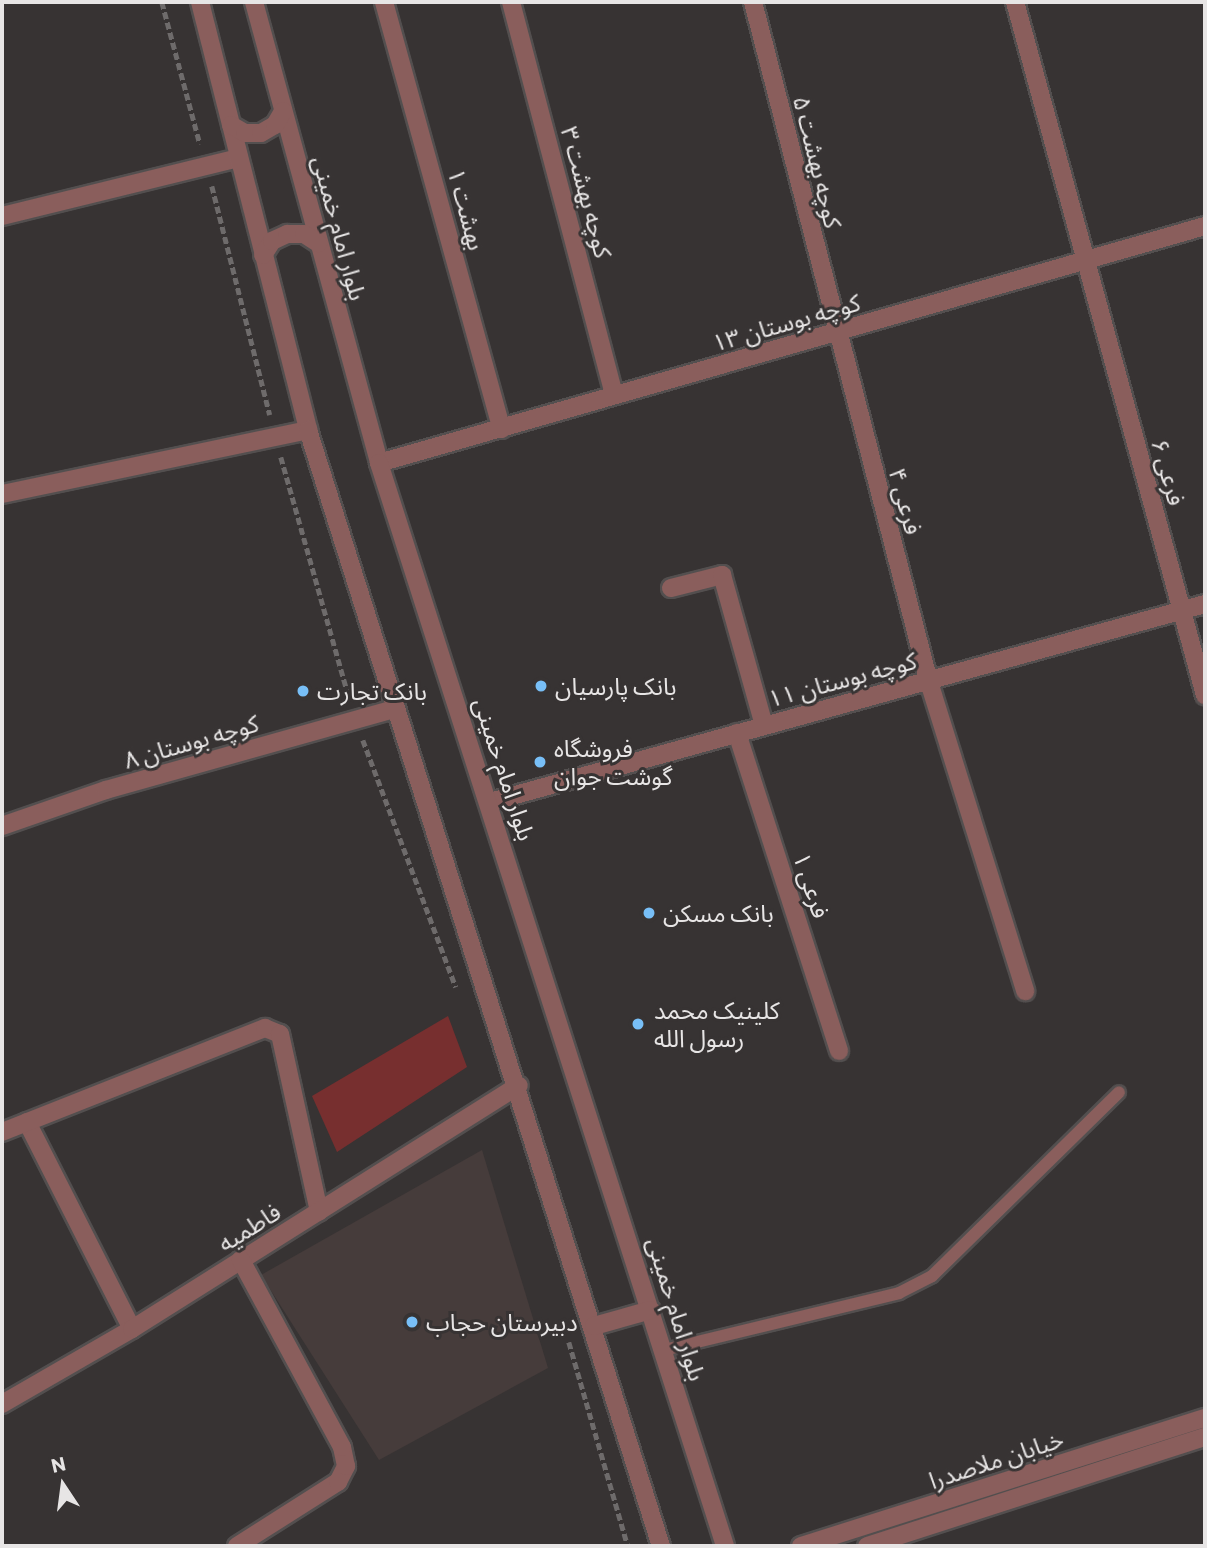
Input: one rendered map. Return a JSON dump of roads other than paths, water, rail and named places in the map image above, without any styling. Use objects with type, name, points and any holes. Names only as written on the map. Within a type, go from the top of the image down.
[{"type":"street","points":[[200,2],[308,429],[395,709],[519,1085],[662,1546]]},
{"type":"street","name":"بلوار امام خمینی","points":[[254,2],[379,463],[490,802],[725,1546]]},
{"type":"street","name":"بهشت ۱","points":[[384,2],[502,429]]},
{"type":"street","name":"کوچه بهشت ۳","points":[[511,2],[614,394]]},
{"type":"street","name":"کوچه بهشت ۵","points":[[752,2],[836,334]]},
{"type":"street","name":"فرعی ۶","points":[[1015,2],[1205,695]]},
{"type":"street","points":[[231,125],[245,133],[261,132],[275,125],[283,111]]},
{"type":"street","points":[[2,216],[239,158]]},
{"type":"street","name":"کوچه بوستان ۱۳","points":[[379,463],[1205,226]]},
{"type":"street","points":[[264,255],[272,241],[287,234],[304,234],[318,243]]},
{"type":"street","name":"فرعی ۴","points":[[836,334],[929,682],[1024,990]]},
{"type":"street","points":[[2,494],[308,429]]},
{"type":"street","points":[[671,588],[722,575],[764,725]]},
{"type":"street","name":"کوچه بوستان ۱۱","points":[[490,802],[1205,604]]},
{"type":"street","name":"کوچه بوستان ۸","points":[[2,826],[106,790],[395,709]]},
{"type":"street","name":"فرعی ۱","points":[[737,733],[839,1051]]},
{"type":"street","points":[[2,1132],[265,1028],[280,1034],[318,1212]]},
{"type":"street","name":"فاطمیه","points":[[2,1404],[132,1329],[519,1085]]},
{"type":"street","points":[[27,1122],[132,1329]]},
{"type":"street","points":[[237,1546],[338,1482],[346,1466],[342,1447],[242,1260]]},
{"type":"street","points":[[594,1326],[651,1310]]},
{"type":"street","name":"خیابان ملاصدرا","points":[[801,1546],[1205,1418]]},
{"type":"street","name":"خیابان ملاصدرا","points":[[867,1546],[1205,1437]]},
{"type":"lane","points":[[664,1350],[899,1293],[932,1276],[1119,1092]]},
{"type":"place","name":"بانک پارسیان","points":[[541,686]]},
{"type":"place","name":"بانک تجارت","points":[[303,691]]},
{"type":"place","name":"فروشگاه گوشت جوان","points":[[540,762]]},
{"type":"place","name":"بانک مسکن","points":[[649,913]]},
{"type":"place","name":"کلینیک محمد رسول الله","points":[[638,1024]]},
{"type":"place","name":"دبیرستان حجاب","points":[[412,1322]]}]
